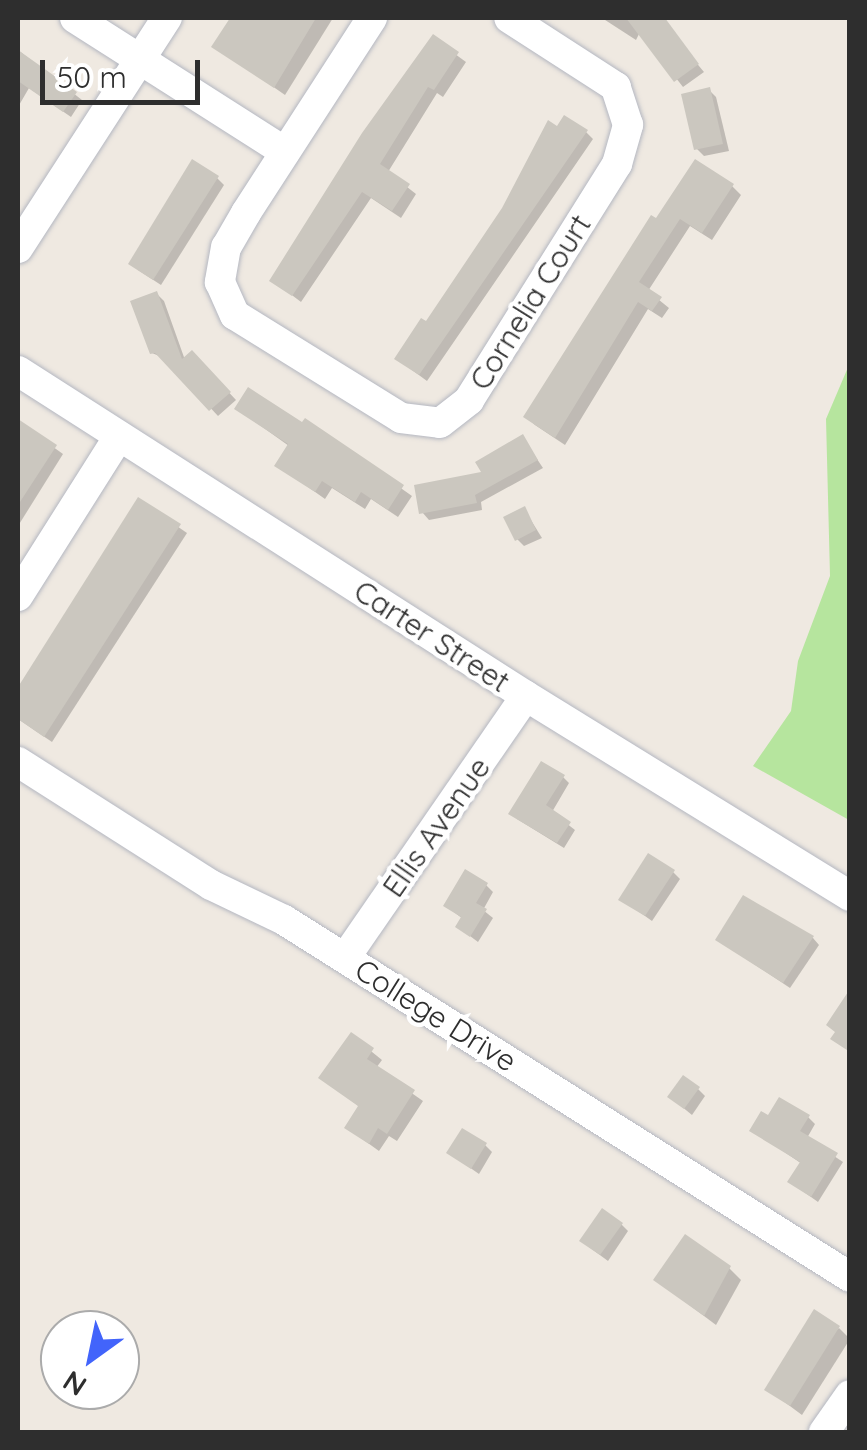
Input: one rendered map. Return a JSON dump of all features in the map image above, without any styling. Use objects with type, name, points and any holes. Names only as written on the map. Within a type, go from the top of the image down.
[{"type":"street","points":[[76,18],[285,152]]},
{"type":"street","points":[[18,248],[167,18]]},
{"type":"street","name":"Cornelia Court","points":[[372,18],[226,247],[220,282],[236,315],[400,418],[440,423],[469,400],[617,164],[628,125],[616,86],[509,18]]},
{"type":"street","name":"Carter Street","points":[[18,371],[526,696],[850,896]]},
{"type":"street","points":[[18,596],[119,436]]},
{"type":"street","name":"Ellis Avenue","points":[[345,958],[526,696]]},
{"type":"street","name":"College Drive","points":[[18,762],[210,885],[284,920],[850,1277]]},
{"type":"street","points":[[824,1432],[850,1394]]},
{"type":"green space","points":[[849,365],[849,820],[753,766],[791,711],[798,661],[830,576],[826,419]]},
{"type":"building","points":[[230,18],[316,18],[274,88],[211,47]]},
{"type":"building","points":[[626,18],[665,18],[699,64],[674,82]]},
{"type":"building","points":[[433,34],[459,52],[434,90],[428,87],[380,164],[410,184],[392,211],[362,192],[292,296],[269,281],[362,133]]},
{"type":"building","points":[[18,50],[77,92],[63,112],[18,81]]},
{"type":"building","points":[[710,87],[723,144],[694,150],[681,94]]},
{"type":"building","points":[[564,115],[588,130],[419,375],[394,359],[421,318],[426,321],[502,208],[548,120],[557,126]]},
{"type":"building","points":[[192,159],[219,176],[153,280],[128,264]]},
{"type":"building","points":[[695,159],[734,184],[702,233],[680,219],[639,282],[662,297],[652,311],[638,302],[555,438],[523,417],[651,215],[656,218]]},
{"type":"building","points":[[157,291],[182,359],[192,350],[231,392],[209,411],[155,353],[150,354],[130,301]]},
{"type":"building","points":[[248,387],[302,422],[305,418],[404,485],[388,510],[361,492],[355,502],[322,481],[315,492],[274,466],[288,444],[234,409]]},
{"type":"building","points":[[18,419],[57,445],[18,505]]},
{"type":"building","points":[[523,434],[538,460],[475,495],[477,503],[419,514],[414,485],[481,472],[475,462]]},
{"type":"building","points":[[138,497],[181,524],[44,737],[18,719],[18,687]]},
{"type":"building","points":[[525,506],[536,530],[515,541],[503,517]]},
{"type":"building","points":[[541,761],[565,775],[546,805],[571,822],[557,843],[508,814]]},
{"type":"building","points":[[648,853],[675,870],[645,916],[618,900]]},
{"type":"building","points":[[465,869],[488,883],[476,903],[487,909],[470,937],[455,927],[461,917],[443,906]]},
{"type":"building","points":[[743,895],[814,936],[783,983],[715,940]]},
{"type":"building","points":[[850,989],[850,1052],[830,1039],[835,1032],[826,1025]]},
{"type":"building","points":[[351,1032],[374,1048],[367,1059],[415,1090],[387,1134],[378,1128],[369,1144],[344,1128],[358,1106],[318,1078]]},
{"type":"building","points":[[683,1075],[700,1087],[684,1109],[667,1097]]},
{"type":"building","points":[[779,1097],[810,1115],[800,1131],[838,1153],[811,1197],[787,1182],[800,1162],[749,1131],[761,1111],[768,1115]]},
{"type":"building","points":[[462,1128],[487,1143],[471,1169],[446,1153]]},
{"type":"building","points":[[602,1208],[623,1223],[600,1255],[579,1241]]},
{"type":"building","points":[[685,1234],[731,1266],[704,1316],[653,1280]]},
{"type":"building","points":[[814,1309],[840,1326],[790,1406],[764,1390]]}]
